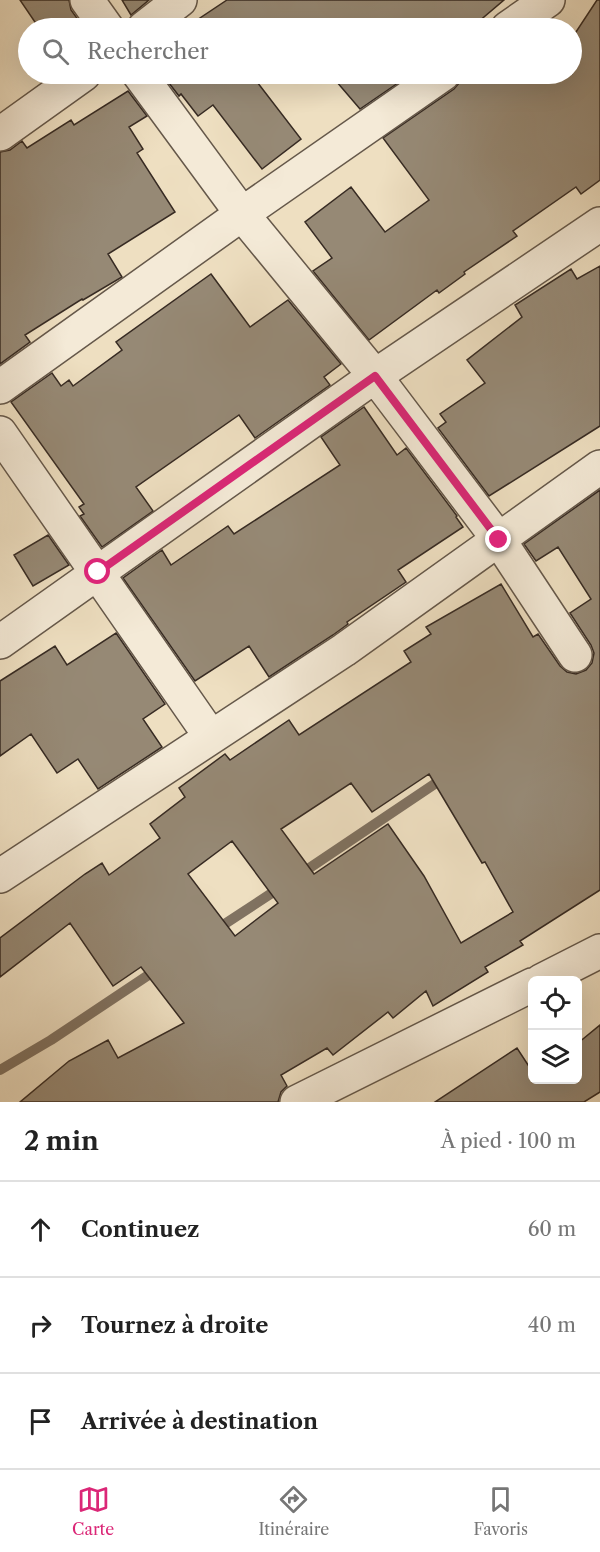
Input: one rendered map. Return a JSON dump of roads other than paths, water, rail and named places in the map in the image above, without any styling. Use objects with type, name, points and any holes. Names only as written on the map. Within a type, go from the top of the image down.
[{"type":"street","points":[[87,0],[100,18]]},
{"type":"street","points":[[157,18],[180,0]]},
{"type":"street","points":[[522,18],[548,0]]},
{"type":"street","points":[[0,134],[70,84]]},
{"type":"street","points":[[146,84],[242,214],[375,376],[499,540],[575,655]]},
{"type":"street","points":[[0,387],[429,84]]},
{"type":"street","points":[[0,642],[375,376],[600,224]]},
{"type":"street","points":[[0,434],[211,737]]},
{"type":"street","points":[[0,876],[344,650],[600,467]]},
{"type":"street","points":[[551,976],[600,951]]},
{"type":"street","points":[[297,1102],[528,987]]},
{"type":"waterway","points":[[299,875],[445,777]]},
{"type":"waterway","points":[[214,931],[281,887]]},
{"type":"waterway","points":[[0,1070],[51,1040],[159,968]]}]
